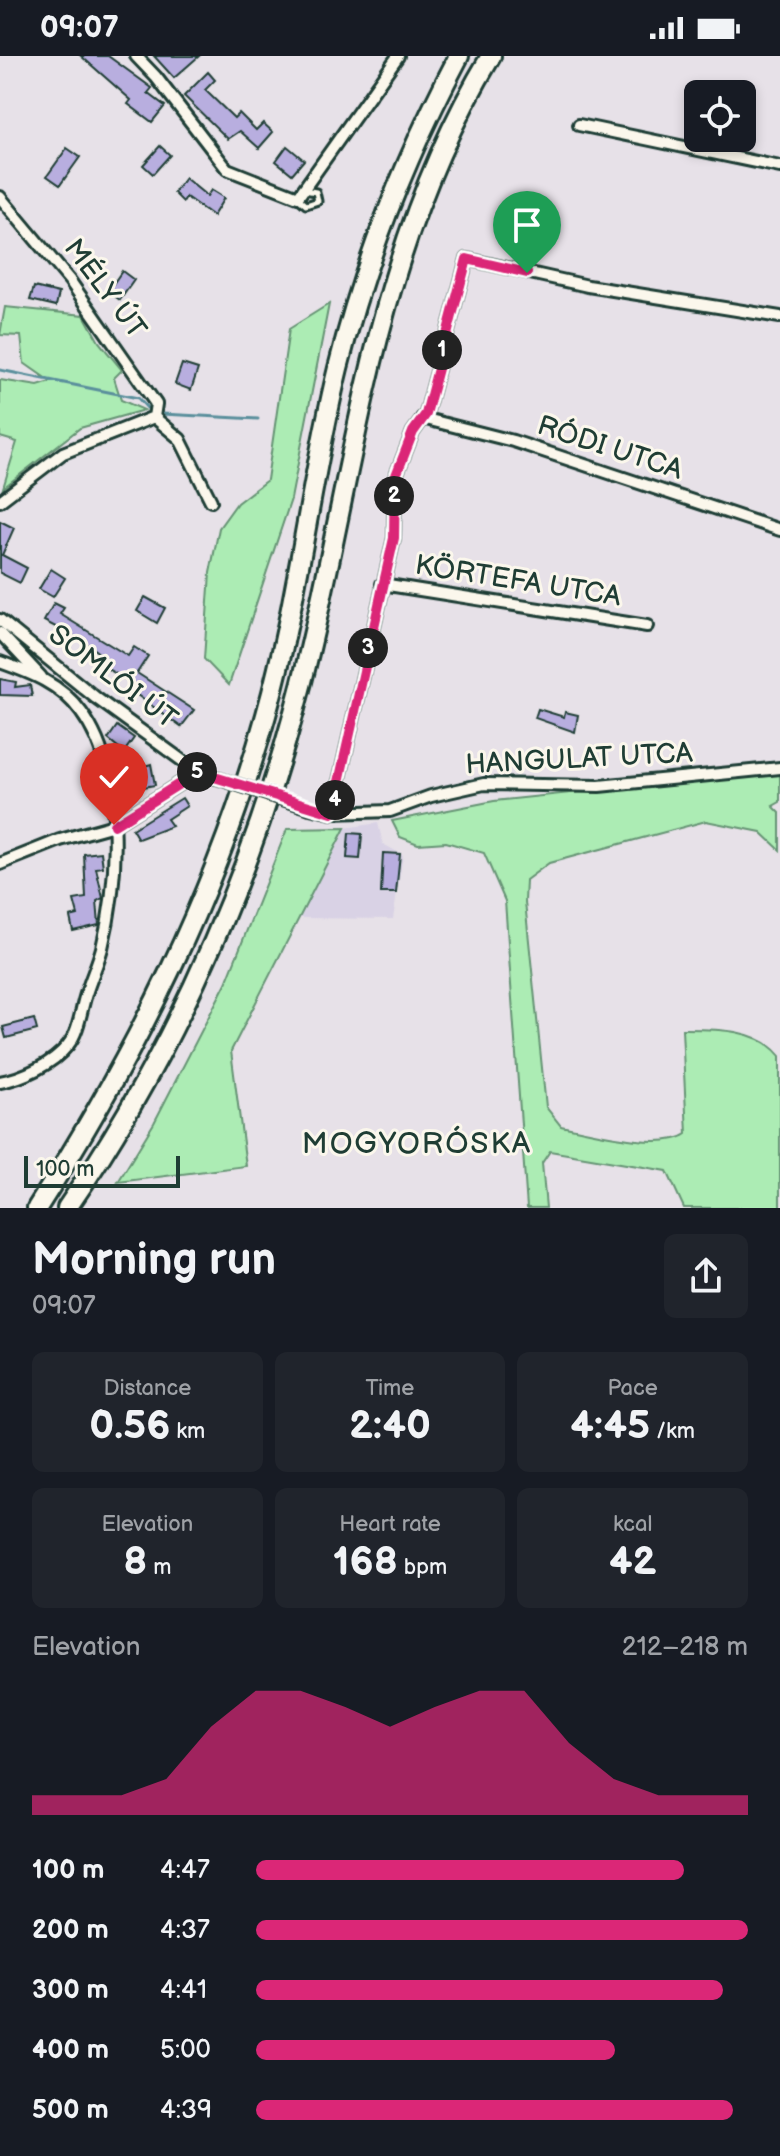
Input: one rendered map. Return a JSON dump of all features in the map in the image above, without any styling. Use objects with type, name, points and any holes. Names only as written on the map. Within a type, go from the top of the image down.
[{"type":"highway","points":[[37,1208],[99,1110],[163,991],[218,864],[267,713],[302,557],[338,369],[363,280],[415,143],[459,56]]},
{"type":"highway","points":[[67,1208],[128,1109],[183,1006],[216,934],[269,800],[310,652],[355,424],[390,286],[445,145],[491,56]]},
{"type":"street","points":[[136,56],[227,169],[300,193],[398,56]]},
{"type":"street","points":[[579,125],[780,167]]},
{"type":"street","name":"MÉLY ÚT","points":[[0,197],[70,281],[122,351],[156,404],[154,417],[180,439],[211,501]]},
{"type":"street","points":[[332,813],[394,538],[395,478],[413,432],[422,418],[467,259],[588,286],[780,317]]},
{"type":"street","points":[[0,501],[63,453],[154,417]]},
{"type":"street","name":"RÓDI UTCA","points":[[422,418],[513,441],[780,530]]},
{"type":"street","name":"KÖRTEFA UTCA","points":[[382,584],[647,626]]},
{"type":"street","name":"SOMLÓI ÚT","points":[[0,620],[96,698],[198,772]]},
{"type":"street","name":"SOMLÓI ÚT","points":[[0,633],[41,677],[73,702],[96,740],[109,776],[114,825],[102,948],[69,1045],[18,1079],[0,1082]]},
{"type":"street","name":"SOMLÓI ÚT","points":[[0,662],[41,677]]},
{"type":"street","name":"HANGULAT UTCA","points":[[198,772],[332,813],[390,811],[431,796],[484,784],[599,786],[780,768]]},
{"type":"street","points":[[0,864],[60,840],[114,825],[198,772]]},
{"type":"shaded area","points":[[378,823],[383,844],[403,855],[393,919],[299,918],[345,828]]},
{"type":"green space","points":[[329,304],[291,499],[229,685],[204,659],[210,573],[219,528],[237,503],[267,480],[289,329]]},
{"type":"green space","points":[[5,307],[84,315],[99,342],[122,370],[114,378],[121,400],[144,410],[80,428],[3,488],[17,442],[0,437],[0,380],[38,386],[51,382],[24,363],[21,336],[0,335]]},
{"type":"green space","points":[[780,771],[780,802],[773,806],[780,813],[780,850],[761,832],[706,821],[549,863],[526,880],[525,902],[546,1107],[561,1126],[644,1141],[676,1139],[687,1134],[682,1029],[721,1030],[748,1035],[771,1047],[780,1056],[780,1208],[684,1208],[667,1171],[550,1151],[542,1163],[546,1208],[527,1208],[505,901],[484,853],[446,842],[418,844],[400,837],[392,821],[494,801]]},
{"type":"green space","points":[[345,828],[231,1051],[246,1166],[118,1182],[154,1123],[226,983],[287,829]]},
{"type":"building","points":[[81,56],[108,56],[152,88],[148,93],[165,106],[152,122],[128,104],[131,100]]},
{"type":"building","points":[[154,56],[199,56],[174,78]]},
{"type":"building","points":[[208,72],[215,80],[205,90],[234,118],[239,113],[256,130],[263,123],[273,132],[259,148],[240,131],[228,139],[184,96]]},
{"type":"building","points":[[160,146],[170,155],[153,174],[143,165]]},
{"type":"building","points":[[287,146],[304,160],[292,174],[276,161]]},
{"type":"building","points":[[67,148],[80,157],[60,185],[47,176]]},
{"type":"building","points":[[185,178],[207,196],[211,190],[224,198],[213,216],[186,197],[183,202],[174,193]]},
{"type":"building","points":[[122,271],[134,280],[120,300],[108,291]]},
{"type":"building","points":[[34,287],[59,293],[56,306],[30,300]]},
{"type":"building","points":[[182,364],[198,369],[191,390],[175,384]]},
{"type":"building","points":[[0,521],[14,528],[2,555],[27,568],[20,583],[0,573]]},
{"type":"building","points":[[51,569],[65,578],[53,597],[39,589]]},
{"type":"building","points":[[145,597],[165,608],[157,623],[137,611]]},
{"type":"building","points":[[54,603],[64,608],[60,614],[128,656],[134,647],[148,656],[137,673],[194,710],[181,727],[133,692],[137,686],[99,664],[104,657],[83,641],[44,621]]},
{"type":"building","points":[[0,679],[16,682],[15,687],[30,685],[32,696],[0,695]]},
{"type":"building","points":[[538,709],[564,717],[565,712],[578,715],[575,732],[535,718]]},
{"type":"building","points":[[117,726],[134,738],[124,752],[108,739]]},
{"type":"building","points":[[151,764],[155,785],[132,789],[128,771]]},
{"type":"building","points":[[182,798],[187,806],[167,819],[172,826],[138,839],[132,829]]},
{"type":"building","points":[[349,833],[362,834],[360,859],[347,858]]},
{"type":"building","points":[[101,852],[103,867],[96,868],[103,898],[97,901],[99,925],[73,931],[70,917],[78,915],[74,900],[86,898],[84,854]]},
{"type":"building","points":[[383,853],[400,854],[396,893],[381,893]]},
{"type":"building","points":[[34,1019],[37,1030],[6,1038],[3,1027]]},
{"type":"waterway","points":[[0,370],[138,398],[147,408]]},
{"type":"waterway","points":[[162,414],[258,419]]},
{"type":"district","name":"MOGYORÓSKA","points":[[417,1144]]},
{"type":"route","points":[[114,825],[198,772],[332,813],[394,538],[395,478],[413,432],[426,414],[467,259],[527,273]]}]
